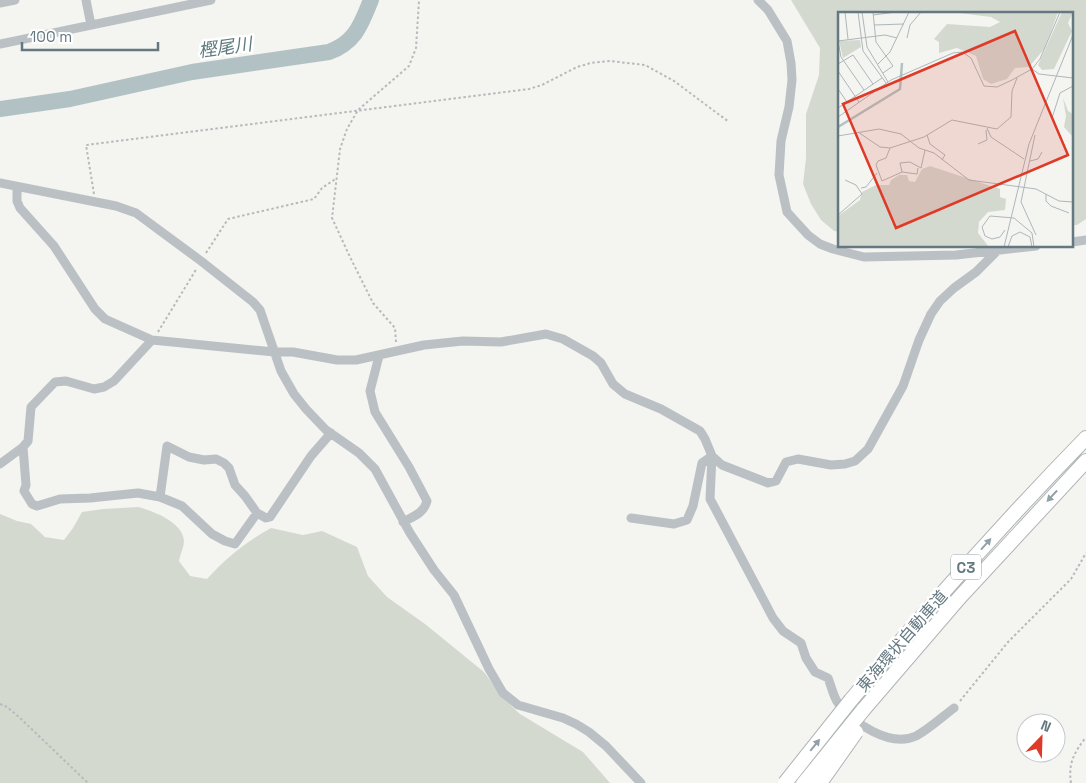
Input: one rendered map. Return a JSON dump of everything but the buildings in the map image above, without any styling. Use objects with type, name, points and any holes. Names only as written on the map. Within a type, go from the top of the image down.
[{"type":"highway","name":"東海環状自動車道","points":[[785,783],[909,631],[1004,524],[1086,438]]},
{"type":"highway","name":"東海環状自動車道","points":[[804,783],[865,713],[960,597],[1086,461]]},
{"type":"highway","points":[[820,783],[865,713]]},
{"type":"street","points":[[0,3],[15,0]]},
{"type":"street","points":[[86,0],[92,25]]},
{"type":"street","points":[[0,44],[211,0]]},
{"type":"street","points":[[758,0],[768,10],[787,41],[792,80],[789,107],[781,141],[779,175],[787,212],[808,235],[820,244],[864,257],[956,255],[1020,248]]},
{"type":"street","points":[[0,183],[94,201],[136,213],[201,261],[260,310],[281,370],[294,394],[306,409],[331,433],[375,469],[403,522],[434,570],[454,595],[490,669],[504,693],[518,705],[563,718],[589,732],[606,746],[641,783]]},
{"type":"street","points":[[17,186],[17,201],[20,208],[54,246],[98,314],[118,326],[152,340],[274,352],[292,352],[356,360],[424,345],[463,341],[501,342],[546,334],[563,339],[594,356],[601,363],[613,384],[625,394],[660,409],[700,431],[712,456],[710,499],[773,618],[783,631],[801,643],[806,658],[815,672],[828,678],[838,702],[860,723],[879,736],[899,739],[915,736],[954,708]]},
{"type":"street","points":[[712,456],[722,465],[768,483],[776,481],[786,462],[798,459],[831,465],[855,461],[868,449],[903,386],[918,340],[931,314],[940,301],[976,272],[997,251]]},
{"type":"street","points":[[0,464],[28,441],[31,407],[54,382],[66,381],[94,390],[104,387],[114,381],[152,340]]},
{"type":"street","points":[[379,356],[370,391],[375,412],[409,467],[427,501],[420,513],[403,522]]},
{"type":"street","points":[[160,497],[167,446],[189,457],[204,460],[216,459],[224,463],[229,468],[235,485],[246,496],[257,513],[266,518],[270,517],[311,456],[331,433]]},
{"type":"street","points":[[23,447],[26,485],[24,491],[32,504],[37,506],[60,499],[138,493],[160,497],[182,506],[212,534],[236,544],[257,513]]},
{"type":"street","points":[[631,518],[674,524],[687,520],[693,506],[702,463],[712,456]]},
{"type":"path","points":[[397,352],[395,328],[373,303],[332,218],[340,149],[348,129],[358,110],[409,66],[416,48],[420,0]]},
{"type":"path","points":[[94,201],[86,145],[529,89],[542,85],[577,67],[610,61],[645,65],[659,72],[730,122]]},
{"type":"path","points":[[152,340],[228,219],[314,199],[322,188],[337,178]]},
{"type":"path","points":[[954,708],[1008,642],[1071,579],[1086,553]]},
{"type":"path","points":[[0,704],[19,717],[88,783]]},
{"type":"path","points":[[1071,783],[1070,766],[1073,757],[1086,737]]},
{"type":"shaded area","points":[[791,0],[1086,0],[1086,219],[1074,225],[1074,12],[838,12],[838,232],[834,231],[821,220],[811,204],[803,184],[806,158],[806,114],[819,75],[820,48]]},
{"type":"shaded area","points":[[138,507],[166,518],[178,528],[184,541],[179,561],[190,576],[207,579],[237,551],[271,528],[303,535],[322,531],[357,547],[368,576],[387,597],[425,624],[484,672],[501,696],[520,714],[583,752],[610,783],[0,783],[0,514],[31,524],[45,537],[64,540],[82,512]]},
{"type":"waterway","name":"樫尾川","points":[[0,109],[70,99],[192,72],[329,52],[346,43],[352,37],[371,0]]}]
